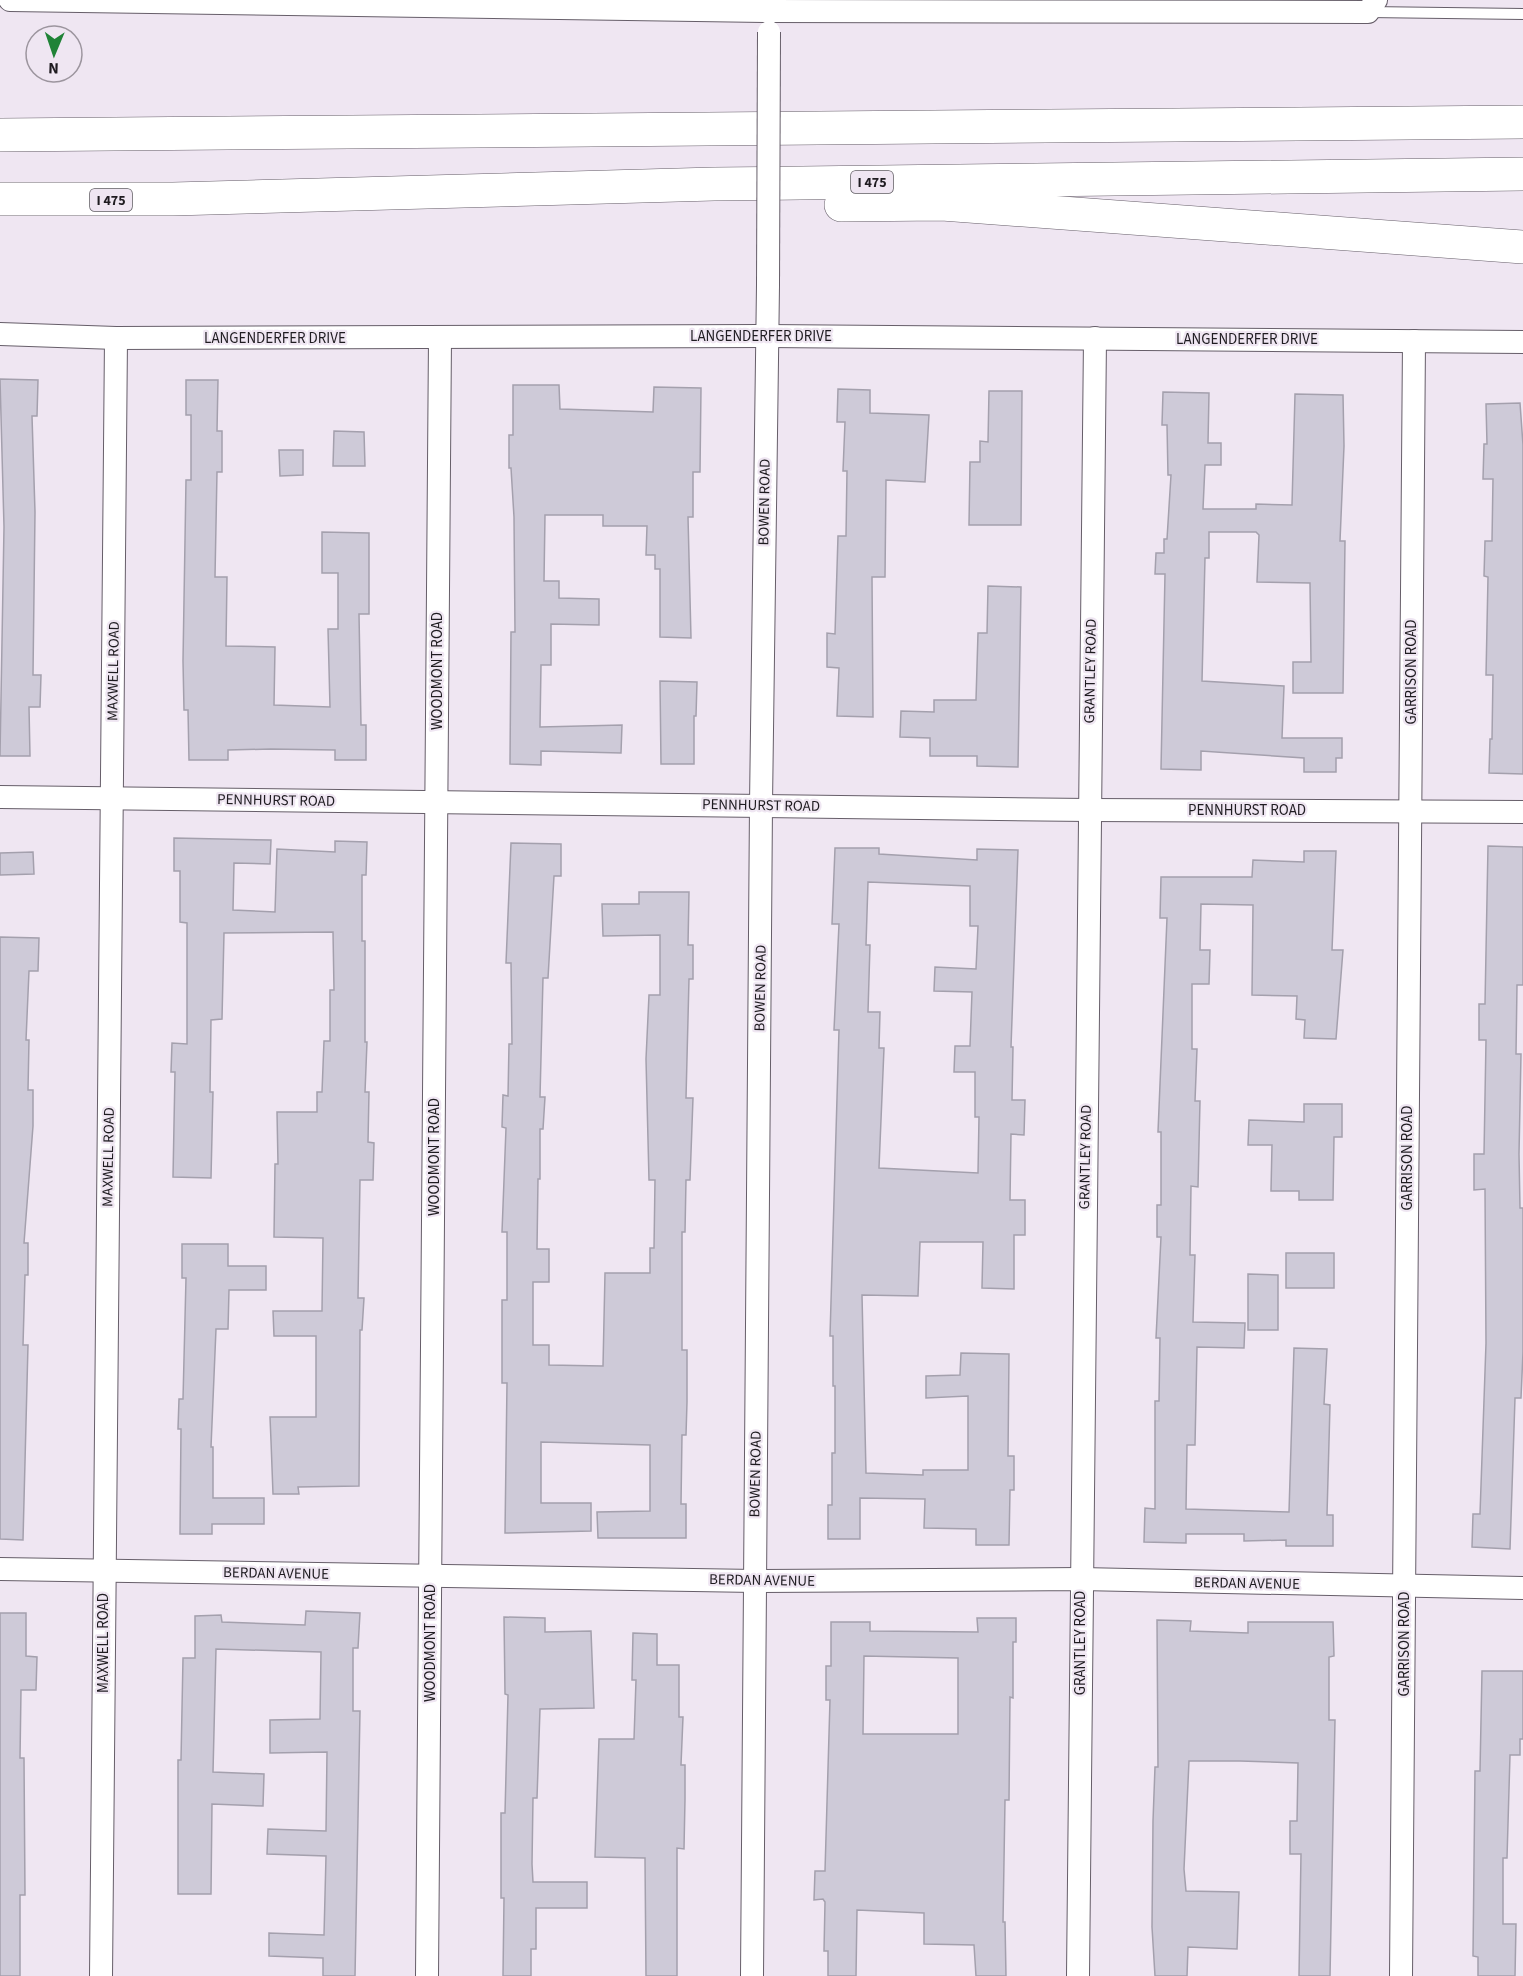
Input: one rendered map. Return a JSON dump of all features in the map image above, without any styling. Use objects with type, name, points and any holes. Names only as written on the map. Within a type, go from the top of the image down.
[{"type":"highway","points":[[1068,127],[1523,103]]},
{"type":"highway","points":[[0,135],[1523,122]]},
{"type":"highway","name":"I 475","points":[[0,199],[222,198],[726,184],[1523,174]]},
{"type":"highway","points":[[222,198],[399,211],[942,204],[1523,247]]},
{"type":"street","points":[[10,0],[446,3],[768,14],[1095,6],[1372,6]]},
{"type":"street","name":"BOWEN ROAD","points":[[752,1976],[761,804],[768,285],[768,14]]},
{"type":"street","name":"LANGENDERFER DRIVE","points":[[0,334],[116,338],[766,336],[1523,342]]},
{"type":"street","name":"MAXWELL ROAD","points":[[101,1976],[116,338]]},
{"type":"street","name":"WOODMONT ROAD","points":[[427,1976],[440,338]]},
{"type":"street","name":"GRANTLEY ROAD","points":[[1078,1976],[1095,338]]},
{"type":"street","name":"GARRISON ROAD","points":[[1401,1976],[1414,340]]},
{"type":"street","name":"PENNHURST ROAD","points":[[0,797],[436,803],[761,804],[1089,810],[1523,812]]},
{"type":"street","name":"BERDAN AVENUE","points":[[0,1569],[755,1581],[1081,1579],[1523,1588]]},
{"type":"lane","points":[[1372,6],[1523,14]]},
{"type":"building","points":[[0,379],[38,380],[37,416],[32,416],[35,512],[33,675],[41,675],[40,707],[29,707],[30,756],[0,756],[4,527]]},
{"type":"building","points":[[186,380],[218,380],[217,431],[222,431],[222,472],[217,472],[215,577],[227,577],[226,646],[275,647],[274,705],[330,707],[328,629],[338,629],[338,573],[322,573],[322,532],[369,533],[369,614],[359,614],[361,725],[366,725],[366,760],[335,760],[335,750],[271,749],[228,750],[228,760],[189,760],[188,710],[184,710],[183,661],[186,480],[191,480],[191,415],[186,415]]},
{"type":"building","points":[[513,385],[559,385],[560,409],[653,412],[654,387],[701,388],[700,472],[693,472],[693,517],[688,517],[691,638],[660,637],[660,569],[655,569],[655,555],[646,555],[647,526],[603,526],[603,515],[545,515],[544,581],[559,581],[559,598],[599,599],[599,625],[551,624],[551,665],[541,665],[540,727],[622,725],[621,753],[541,751],[541,765],[510,764],[511,632],[515,632],[514,517],[511,468],[509,468],[509,435],[513,435]]},
{"type":"building","points":[[838,389],[870,390],[870,413],[929,415],[925,482],[886,480],[885,577],[872,577],[873,717],[837,716],[839,668],[827,667],[827,633],[835,634],[838,536],[846,536],[847,471],[843,471],[845,422],[837,422]]},
{"type":"building","points":[[989,391],[1022,391],[1021,525],[969,525],[970,462],[980,462],[980,441],[988,442]]},
{"type":"building","points":[[1163,392],[1209,393],[1208,443],[1221,443],[1221,465],[1205,465],[1203,509],[1256,509],[1256,504],[1292,505],[1295,394],[1343,395],[1344,446],[1340,541],[1345,541],[1343,693],[1293,693],[1293,662],[1311,662],[1310,583],[1257,582],[1259,535],[1256,532],[1209,532],[1209,558],[1205,558],[1202,681],[1284,686],[1282,738],[1342,738],[1342,758],[1336,758],[1336,772],[1304,772],[1304,758],[1201,751],[1201,770],[1161,769],[1165,574],[1155,574],[1156,553],[1164,553],[1164,539],[1167,539],[1171,475],[1168,475],[1167,425],[1162,425]]},
{"type":"building","points":[[1520,403],[1523,445],[1523,774],[1489,773],[1493,675],[1486,675],[1488,577],[1484,576],[1485,541],[1492,541],[1493,479],[1483,479],[1484,444],[1487,444],[1486,404]]},
{"type":"building","points":[[334,431],[364,432],[365,466],[333,466]]},
{"type":"building","points":[[279,450],[303,450],[303,475],[280,476]]},
{"type":"building","points":[[988,586],[1021,587],[1018,767],[977,766],[977,756],[930,756],[930,738],[900,737],[901,711],[934,712],[934,700],[976,700],[978,633],[987,633]]},
{"type":"building","points":[[660,681],[697,682],[694,764],[661,764]]},
{"type":"building","points":[[174,838],[271,840],[270,864],[234,863],[233,910],[275,912],[277,849],[335,852],[335,841],[367,842],[366,875],[362,875],[362,941],[365,941],[365,1042],[367,1042],[365,1092],[369,1092],[368,1142],[374,1143],[373,1180],[360,1180],[358,1298],[364,1298],[362,1330],[360,1330],[359,1486],[298,1487],[299,1494],[273,1494],[270,1417],[316,1417],[316,1336],[274,1336],[273,1311],[322,1311],[323,1238],[274,1237],[275,1164],[278,1164],[277,1112],[317,1112],[317,1092],[322,1092],[324,1041],[330,1041],[330,990],[334,990],[333,932],[224,933],[222,1019],[211,1020],[210,1092],[213,1092],[211,1178],[173,1177],[175,1072],[171,1072],[172,1043],[187,1044],[187,923],[180,922],[180,871],[174,871]]},
{"type":"building","points":[[511,843],[561,844],[561,876],[554,876],[548,978],[543,978],[540,1097],[545,1097],[543,1129],[540,1129],[537,1249],[549,1249],[549,1282],[533,1282],[533,1345],[549,1345],[549,1365],[603,1366],[605,1273],[650,1273],[650,1248],[654,1248],[655,1180],[649,1180],[646,1059],[649,995],[660,995],[660,935],[603,936],[602,904],[639,904],[639,892],[689,892],[688,945],[693,945],[693,979],[689,979],[686,1098],[693,1098],[690,1180],[686,1180],[685,1232],[682,1232],[682,1350],[687,1350],[687,1402],[686,1435],[682,1435],[681,1504],[686,1504],[686,1538],[598,1538],[597,1512],[650,1511],[650,1445],[541,1442],[541,1503],[591,1503],[591,1531],[505,1533],[507,1383],[502,1383],[502,1300],[507,1300],[507,1232],[502,1232],[506,1128],[502,1127],[503,1095],[508,1096],[509,1044],[512,1044],[511,963],[506,963]]},
{"type":"building","points":[[1488,846],[1523,847],[1523,985],[1517,985],[1516,1054],[1521,1054],[1519,1154],[1520,1208],[1523,1208],[1523,1352],[1521,1398],[1515,1398],[1510,1549],[1472,1547],[1473,1514],[1480,1514],[1486,1343],[1485,1189],[1474,1190],[1474,1154],[1484,1154],[1486,1040],[1479,1040],[1479,1004],[1485,1004]]},
{"type":"building","points":[[835,848],[879,848],[879,854],[977,860],[977,849],[1018,850],[1011,1047],[1013,1047],[1012,1100],[1025,1100],[1024,1135],[1011,1134],[1010,1200],[1025,1200],[1025,1235],[1014,1235],[1014,1289],[982,1288],[983,1242],[920,1242],[918,1296],[862,1295],[866,1473],[923,1475],[923,1470],[968,1470],[968,1396],[926,1398],[926,1376],[960,1375],[961,1353],[1009,1354],[1008,1456],[1014,1456],[1014,1490],[1010,1490],[1009,1545],[976,1545],[976,1529],[924,1528],[925,1499],[860,1498],[860,1539],[828,1539],[828,1505],[832,1505],[832,1453],[835,1453],[833,1336],[830,1336],[839,1030],[834,1030],[839,924],[832,924]],"holes":[[[868,882],[970,886],[970,926],[978,926],[976,969],[935,967],[934,991],[972,992],[970,1046],[955,1046],[954,1072],[975,1072],[975,1117],[979,1117],[978,1173],[879,1168],[884,1048],[879,1048],[880,1012],[868,1012],[870,945],[866,945]]]},
{"type":"building","points":[[1304,851],[1336,851],[1332,950],[1343,950],[1336,1039],[1304,1038],[1305,1020],[1296,1019],[1297,996],[1252,995],[1253,905],[1201,904],[1200,950],[1210,950],[1209,984],[1192,984],[1192,1049],[1197,1049],[1195,1101],[1200,1101],[1198,1187],[1191,1186],[1190,1255],[1195,1255],[1193,1322],[1245,1323],[1244,1348],[1197,1347],[1195,1445],[1187,1445],[1186,1509],[1289,1512],[1294,1348],[1327,1349],[1324,1404],[1330,1405],[1327,1515],[1333,1515],[1333,1546],[1286,1546],[1286,1540],[1244,1541],[1244,1534],[1186,1534],[1186,1543],[1144,1542],[1145,1508],[1155,1509],[1155,1401],[1159,1401],[1160,1338],[1156,1338],[1161,1237],[1157,1237],[1157,1205],[1161,1205],[1161,1132],[1158,1132],[1167,918],[1160,918],[1161,877],[1252,877],[1253,860],[1304,862]]},
{"type":"building","points":[[33,852],[34,874],[0,875],[0,853]]},
{"type":"building","points":[[0,937],[39,938],[38,971],[29,971],[26,1040],[29,1040],[28,1090],[33,1090],[33,1126],[24,1243],[28,1243],[28,1275],[25,1275],[23,1345],[28,1345],[23,1540],[0,1539]]},
{"type":"building","points":[[1304,1104],[1342,1104],[1342,1137],[1334,1137],[1333,1200],[1299,1200],[1299,1191],[1271,1191],[1272,1145],[1248,1145],[1249,1120],[1304,1122]]},
{"type":"building","points":[[182,1244],[228,1244],[228,1266],[266,1266],[266,1290],[229,1290],[228,1329],[216,1329],[211,1447],[213,1447],[213,1498],[264,1498],[264,1524],[212,1524],[212,1534],[180,1534],[181,1429],[178,1429],[179,1399],[183,1399],[186,1278],[182,1278]]},
{"type":"building","points":[[1286,1253],[1334,1253],[1334,1288],[1286,1288]]},
{"type":"building","points":[[1248,1274],[1278,1275],[1278,1330],[1248,1330]]},
{"type":"building","points":[[306,1611],[360,1613],[358,1648],[353,1648],[353,1711],[360,1711],[355,1976],[323,1976],[323,1958],[269,1956],[269,1933],[324,1935],[326,1856],[267,1854],[268,1829],[326,1831],[327,1752],[270,1753],[270,1720],[320,1719],[321,1652],[216,1649],[213,1772],[264,1774],[263,1806],[212,1804],[211,1894],[178,1894],[178,1760],[181,1760],[183,1658],[195,1658],[195,1616],[221,1615],[222,1622],[305,1625]]},
{"type":"building","points":[[0,1613],[26,1613],[26,1656],[37,1657],[36,1690],[21,1690],[20,1758],[24,1758],[25,1895],[20,1895],[20,1976],[0,1976]]},
{"type":"building","points":[[504,1617],[545,1618],[545,1632],[591,1631],[594,1708],[540,1709],[537,1798],[533,1798],[532,1864],[533,1882],[587,1882],[587,1908],[536,1908],[536,1949],[531,1949],[531,1976],[503,1976],[504,1898],[501,1898],[501,1813],[505,1813],[508,1695],[505,1694]]},
{"type":"building","points":[[977,1618],[1016,1618],[1016,1642],[1013,1642],[1013,1698],[1010,1697],[1009,1800],[1005,1800],[1003,1922],[1005,1922],[1006,1976],[976,1976],[974,1945],[924,1944],[924,1913],[857,1910],[856,1976],[828,1976],[828,1951],[824,1951],[825,1902],[823,1899],[814,1900],[815,1871],[825,1871],[830,1700],[826,1700],[826,1666],[831,1666],[831,1622],[870,1622],[870,1631],[978,1632]],"holes":[[[864,1656],[958,1658],[958,1734],[863,1734]]]},
{"type":"building","points":[[1157,1620],[1191,1621],[1190,1631],[1248,1633],[1248,1622],[1333,1622],[1334,1656],[1329,1657],[1329,1720],[1335,1720],[1330,1976],[1299,1976],[1301,1854],[1290,1854],[1290,1821],[1297,1821],[1298,1763],[1189,1761],[1184,1869],[1186,1891],[1239,1892],[1237,1949],[1188,1947],[1187,1976],[1155,1976],[1152,1927],[1155,1767],[1158,1767]]},
{"type":"building","points":[[633,1633],[657,1634],[657,1665],[679,1665],[679,1717],[683,1717],[681,1765],[685,1765],[685,1799],[684,1849],[677,1848],[677,1976],[646,1976],[645,1858],[595,1857],[599,1739],[634,1739],[636,1680],[632,1680]]},
{"type":"building","points":[[1482,1671],[1523,1671],[1523,1739],[1520,1739],[1520,1755],[1510,1755],[1507,1858],[1503,1858],[1503,1924],[1516,1924],[1515,1976],[1478,1976],[1478,1957],[1473,1956],[1475,1771],[1480,1771]]}]
